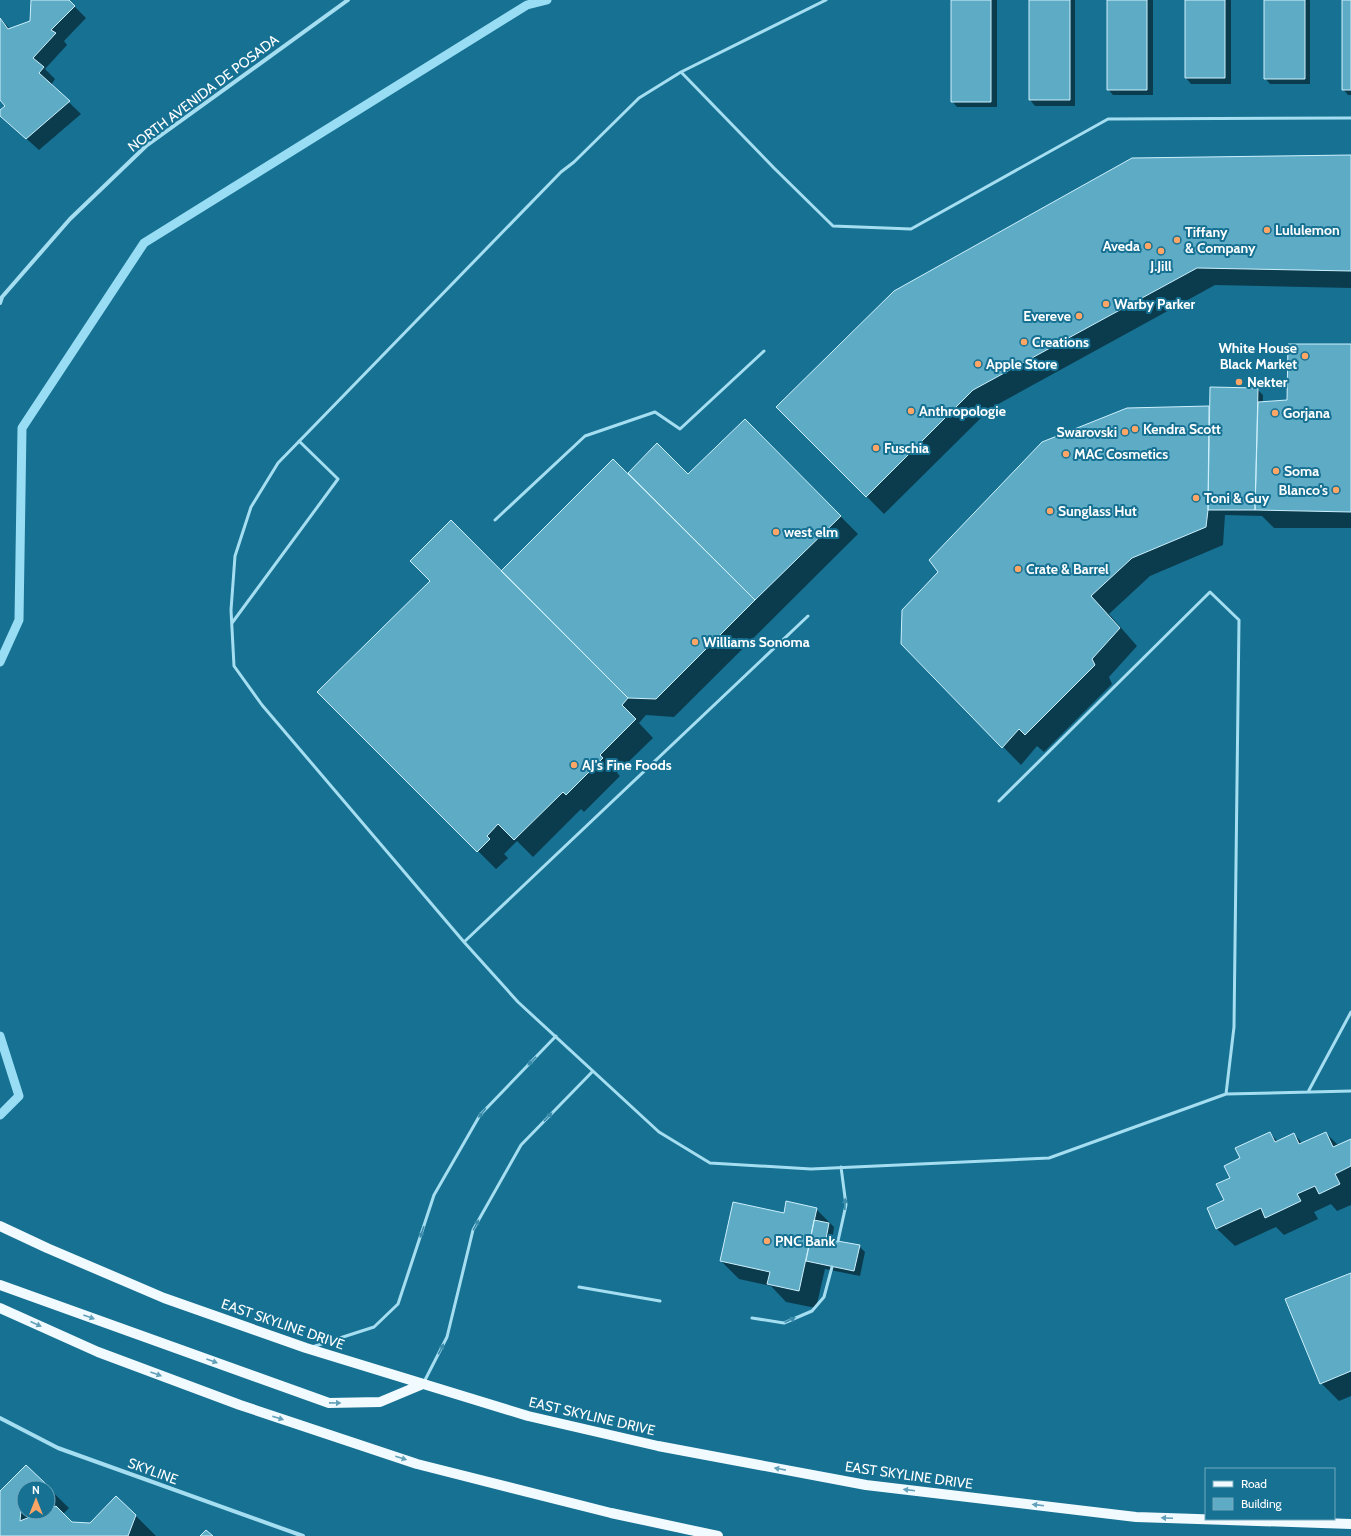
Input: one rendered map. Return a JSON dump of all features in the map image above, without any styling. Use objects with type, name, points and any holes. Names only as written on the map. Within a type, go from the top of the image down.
[{"type":"main road","name":"EAST SKYLINE DRIVE","points":[[0,1226],[47,1248],[164,1298],[306,1348],[528,1416],[658,1446],[866,1485],[1136,1517],[1205,1519]]},
{"type":"main road","points":[[0,1285],[329,1403],[380,1402],[423,1384]]},
{"type":"main road","points":[[0,1308],[98,1352],[240,1405],[417,1464],[612,1513],[718,1536]]},
{"type":"main road","name":"EAST SKYLINE DRIVE","points":[[1228,1520],[1351,1524]]},
{"type":"street","name":"NORTH AVENIDA DE POSADA","points":[[0,302],[2,297],[70,219],[146,146],[348,0]]},
{"type":"street","name":"SKYLINE","points":[[0,1418],[58,1448],[303,1536]]},
{"type":"lane","points":[[826,0],[681,72],[639,98],[574,162],[561,172],[278,463],[251,507],[235,556],[231,610],[234,666],[262,705],[464,942],[518,1002],[659,1132],[710,1163],[811,1169],[1049,1158],[1226,1094],[1351,1091]]},
{"type":"lane","points":[[681,72],[774,168],[833,226],[911,229],[1108,119],[1351,118]]},
{"type":"lane","points":[[495,520],[585,436],[655,412],[680,430],[764,351]]},
{"type":"lane","points":[[232,623],[338,479],[300,441]]},
{"type":"lane","points":[[999,801],[1210,592],[1239,620],[1234,1028],[1226,1094]]},
{"type":"lane","points":[[464,942],[808,616]]},
{"type":"lane","points":[[1308,1092],[1351,1012]]},
{"type":"lane","points":[[306,1348],[374,1327],[398,1304],[434,1195],[480,1115],[556,1036]]},
{"type":"lane","points":[[423,1384],[447,1337],[473,1230],[521,1145],[593,1071]]},
{"type":"lane","points":[[838,1241],[846,1205],[841,1167]]},
{"type":"lane","points":[[752,1318],[784,1323],[812,1311],[824,1297],[832,1267]]},
{"type":"lane","points":[[579,1287],[660,1301]]},
{"type":"building","points":[[31,0],[69,0],[75,6],[51,30],[56,33],[33,58],[44,67],[39,73],[70,101],[26,139],[0,116],[0,110],[5,106],[0,100],[0,18],[8,29],[30,21]]},
{"type":"building","points":[[951,0],[991,0],[991,102],[951,102]]},
{"type":"building","points":[[1029,0],[1070,0],[1070,100],[1029,100]]},
{"type":"building","points":[[1107,0],[1147,0],[1147,90],[1107,90]]},
{"type":"building","points":[[1185,0],[1225,0],[1225,78],[1185,78]]},
{"type":"building","points":[[1264,0],[1305,0],[1305,79],[1264,79]]},
{"type":"building","points":[[1342,0],[1351,0],[1351,90],[1342,90]]},
{"type":"building","points":[[1351,155],[1351,271],[1197,268],[973,390],[866,497],[776,407],[894,291],[1132,158]]},
{"type":"building","points":[[1288,344],[1351,344],[1351,512],[1255,510],[1258,402],[1287,400]]},
{"type":"building","points":[[1210,387],[1258,388],[1255,510],[1208,510]]},
{"type":"building","points":[[1209,406],[1208,510],[1206,527],[1132,558],[1091,596],[1120,628],[1092,659],[1095,665],[1025,735],[1019,729],[1002,748],[901,644],[902,610],[938,572],[929,560],[1042,442],[1127,408]]},
{"type":"building","points":[[745,419],[841,516],[755,600],[628,473],[657,443],[688,474]]},
{"type":"building","points":[[613,459],[755,600],[656,699],[628,698],[501,571]]},
{"type":"building","points":[[451,520],[628,698],[622,705],[636,719],[600,755],[603,758],[566,795],[563,792],[514,840],[498,824],[487,836],[490,839],[477,852],[317,692],[430,581],[410,561]]},
{"type":"building","points":[[1270,1132],[1275,1142],[1294,1133],[1299,1144],[1326,1132],[1333,1147],[1351,1139],[1351,1166],[1335,1174],[1340,1184],[1319,1194],[1315,1186],[1297,1194],[1301,1201],[1265,1218],[1261,1208],[1216,1229],[1207,1208],[1224,1200],[1216,1184],[1230,1178],[1224,1166],[1240,1158],[1235,1148]]},
{"type":"building","name":"PNC Bank","points":[[786,1201],[817,1208],[799,1291],[767,1284],[770,1272],[720,1261],[733,1202],[784,1213]]},
{"type":"building","points":[[814,1220],[829,1223],[826,1239],[860,1245],[854,1271],[806,1261]]},
{"type":"building","points":[[1351,1273],[1351,1371],[1320,1384],[1285,1299]]},
{"type":"building","points":[[26,1465],[42,1480],[16,1480],[16,1520],[56,1520],[56,1506],[72,1522],[90,1523],[116,1496],[136,1515],[128,1536],[0,1536],[0,1491]]},
{"type":"building","points":[[206,1530],[213,1536],[200,1536]]},
{"type":"waterway","points":[[0,662],[19,620],[22,428],[144,243],[527,5],[547,0]]},
{"type":"waterway","points":[[0,1036],[19,1096],[0,1115]]},
{"type":"place","name":"Lululemon","points":[[1267,230]]},
{"type":"place","name":"Tiffany & Company","points":[[1177,240]]},
{"type":"place","name":"Aveda","points":[[1148,246]]},
{"type":"place","name":"J.Jill","points":[[1161,251]]},
{"type":"place","name":"Warby Parker","points":[[1106,304]]},
{"type":"place","name":"Evereve","points":[[1079,316]]},
{"type":"place","name":"Creations","points":[[1024,342]]},
{"type":"place","name":"White House Black Market","points":[[1305,356]]},
{"type":"place","name":"Apple Store","points":[[978,364]]},
{"type":"place","name":"Nekter","points":[[1239,382]]},
{"type":"place","name":"Anthropologie","points":[[911,411]]},
{"type":"place","name":"Gorjana","points":[[1275,413]]},
{"type":"place","name":"Kendra Scott","points":[[1135,429]]},
{"type":"place","name":"Swarovski","points":[[1125,432]]},
{"type":"place","name":"Fuschia","points":[[876,448]]},
{"type":"place","name":"MAC Cosmetics","points":[[1066,454]]},
{"type":"place","name":"Soma","points":[[1276,471]]},
{"type":"place","name":"Blanco's","points":[[1336,490]]},
{"type":"place","name":"Toni & Guy","points":[[1196,498]]},
{"type":"place","name":"Sunglass Hut","points":[[1050,511]]},
{"type":"place","name":"west elm","points":[[776,532]]},
{"type":"place","name":"Crate & Barrel","points":[[1018,569]]},
{"type":"place","name":"Williams Sonoma","points":[[695,642]]},
{"type":"place","name":"AJ's Fine Foods","points":[[574,765]]},
{"type":"place","name":"PNC Bank","points":[[767,1241]]}]
